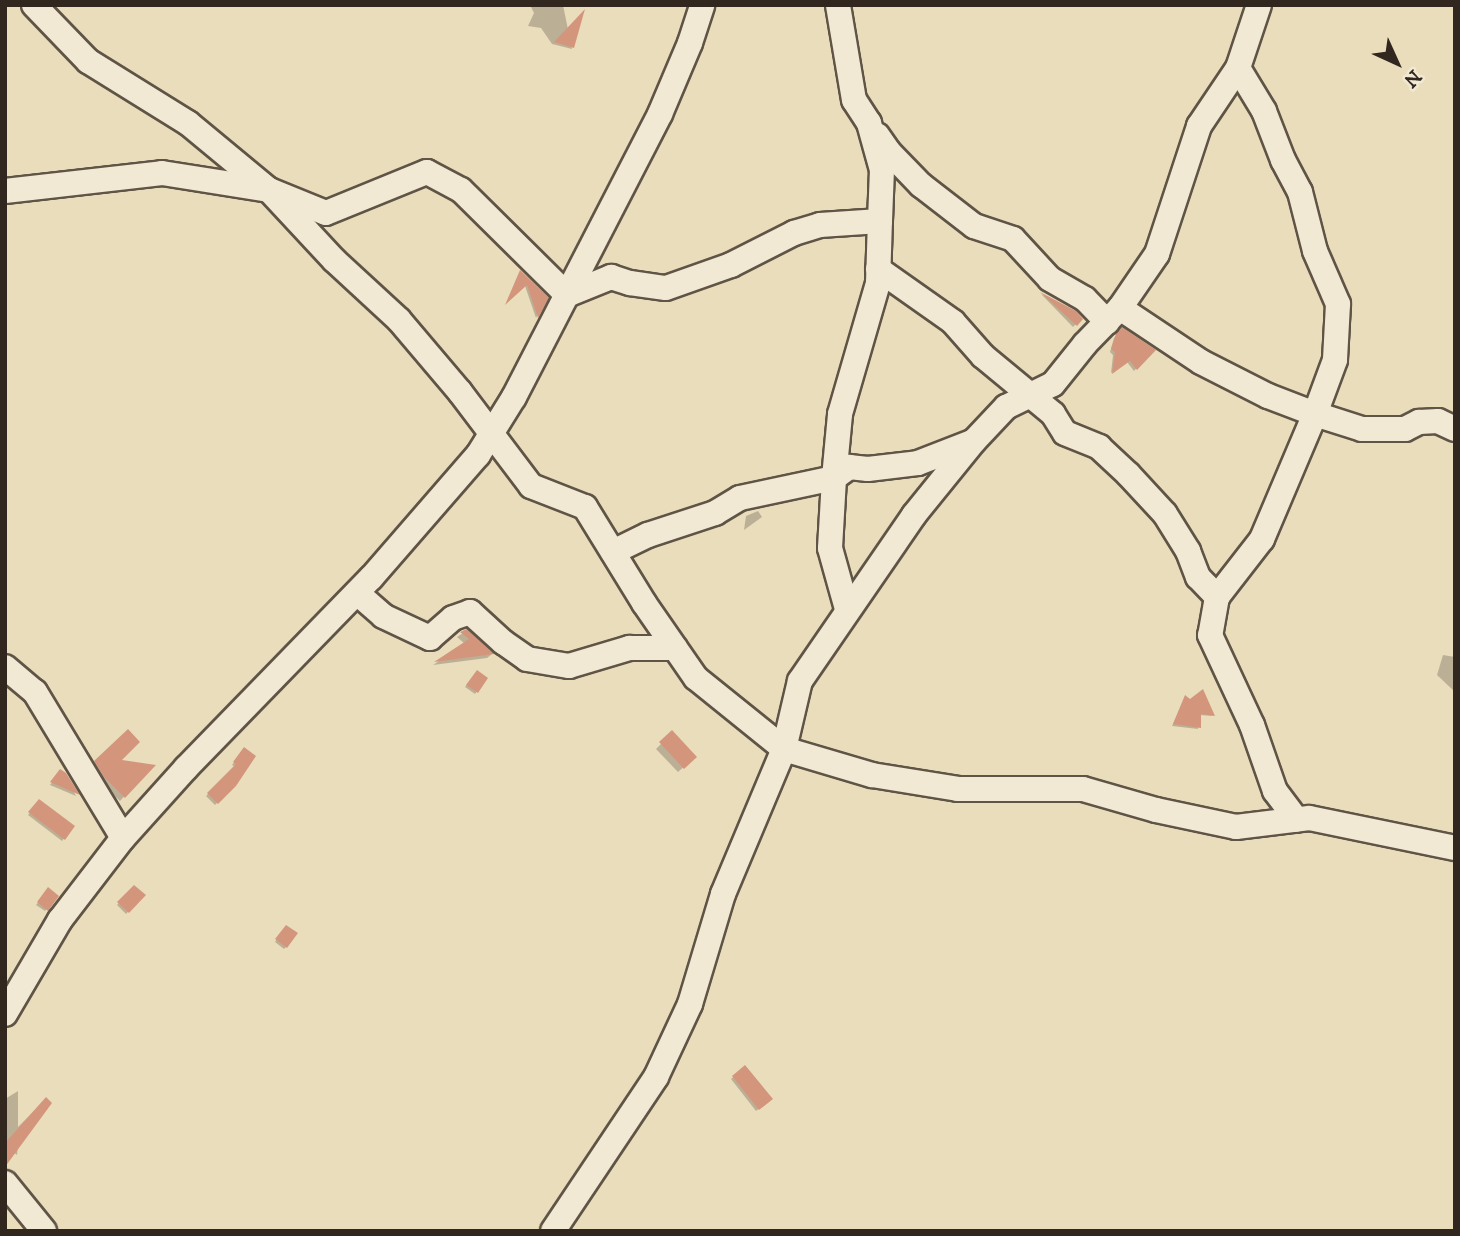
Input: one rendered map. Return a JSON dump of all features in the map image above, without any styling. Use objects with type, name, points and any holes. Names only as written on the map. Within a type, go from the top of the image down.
[{"type":"street","points":[[34,5],[89,61],[188,123],[269,190],[334,260],[399,320],[460,392],[491,437],[531,486],[585,507],[696,678],[785,749],[872,775],[958,789],[1083,789],[1156,810],[1236,827],[1309,818],[1455,848]]},
{"type":"street","points":[[5,1014],[54,930],[123,838],[186,768],[357,593],[443,498],[491,437],[660,114],[690,43],[702,5]]},
{"type":"street","points":[[838,5],[854,100],[889,152],[921,185],[974,226],[1013,239],[1050,279],[1201,362],[1268,396],[1315,415],[1362,429],[1405,429],[1419,422],[1438,421],[1455,429]]},
{"type":"street","points":[[553,1231],[656,1077],[690,1004],[723,894],[785,749],[800,681],[846,609],[914,516],[974,441],[1006,407],[1053,384],[1113,315],[1157,254],[1199,126],[1238,68],[1259,5]]},
{"type":"street","points":[[1238,68],[1264,111],[1283,160],[1300,192],[1315,251],[1338,304],[1335,360],[1315,415],[1262,539],[1217,597],[1210,635],[1252,725],[1275,791],[1297,820]]},
{"type":"street","points":[[846,609],[830,548],[840,414],[878,283],[882,170],[869,123]]},
{"type":"street","points":[[5,191],[162,173],[269,190],[326,214],[427,172],[461,190],[567,295]]},
{"type":"street","points":[[567,295],[611,276],[630,283],[666,288],[731,265],[794,233],[820,225],[880,221]]},
{"type":"street","points":[[878,269],[953,322],[983,356],[1054,414],[1065,433],[1099,447],[1128,474],[1165,514],[1188,551],[1198,577],[1217,597]]},
{"type":"street","points":[[612,552],[648,535],[715,513],[740,498],[834,478],[849,467],[868,469],[918,463],[974,441]]},
{"type":"street","points":[[357,593],[383,616],[430,638],[453,618],[470,612],[503,642],[527,659],[569,666],[629,648],[675,648]]},
{"type":"street","points":[[5,667],[35,692],[123,838]]},
{"type":"street","points":[[5,1183],[44,1231]]},
{"type":"building","points":[[585,9],[574,48],[554,42]]},
{"type":"building","points":[[520,270],[549,298],[538,318],[527,285],[505,305]]},
{"type":"building","points":[[1040,292],[1076,311],[1083,319],[1077,326]]},
{"type":"building","points":[[1122,327],[1156,350],[1137,370],[1130,361],[1112,374],[1115,352],[1111,349],[1116,334]]},
{"type":"building","points":[[467,629],[494,654],[434,662],[469,639],[460,632]]},
{"type":"building","points":[[477,670],[488,678],[478,693],[466,685]]},
{"type":"building","points":[[1203,689],[1215,716],[1201,714],[1201,728],[1173,724],[1185,695],[1190,699]]},
{"type":"building","points":[[128,729],[140,742],[122,760],[156,765],[125,798],[104,777],[94,761]]},
{"type":"building","points":[[672,730],[697,757],[684,769],[659,742]]},
{"type":"building","points":[[244,747],[256,756],[236,786],[218,804],[207,793],[236,764],[233,762]]},
{"type":"building","points":[[60,769],[66,773],[80,795],[50,782]]},
{"type":"building","points":[[39,799],[75,826],[65,840],[28,812]]},
{"type":"building","points":[[134,885],[146,895],[129,913],[117,902]]},
{"type":"building","points":[[48,887],[59,896],[48,911],[37,902]]},
{"type":"building","points":[[286,925],[298,933],[287,948],[275,939]]},
{"type":"building","points":[[745,1065],[773,1099],[759,1110],[732,1076]]},
{"type":"building","points":[[46,1097],[52,1103],[5,1167],[5,1143]]}]
